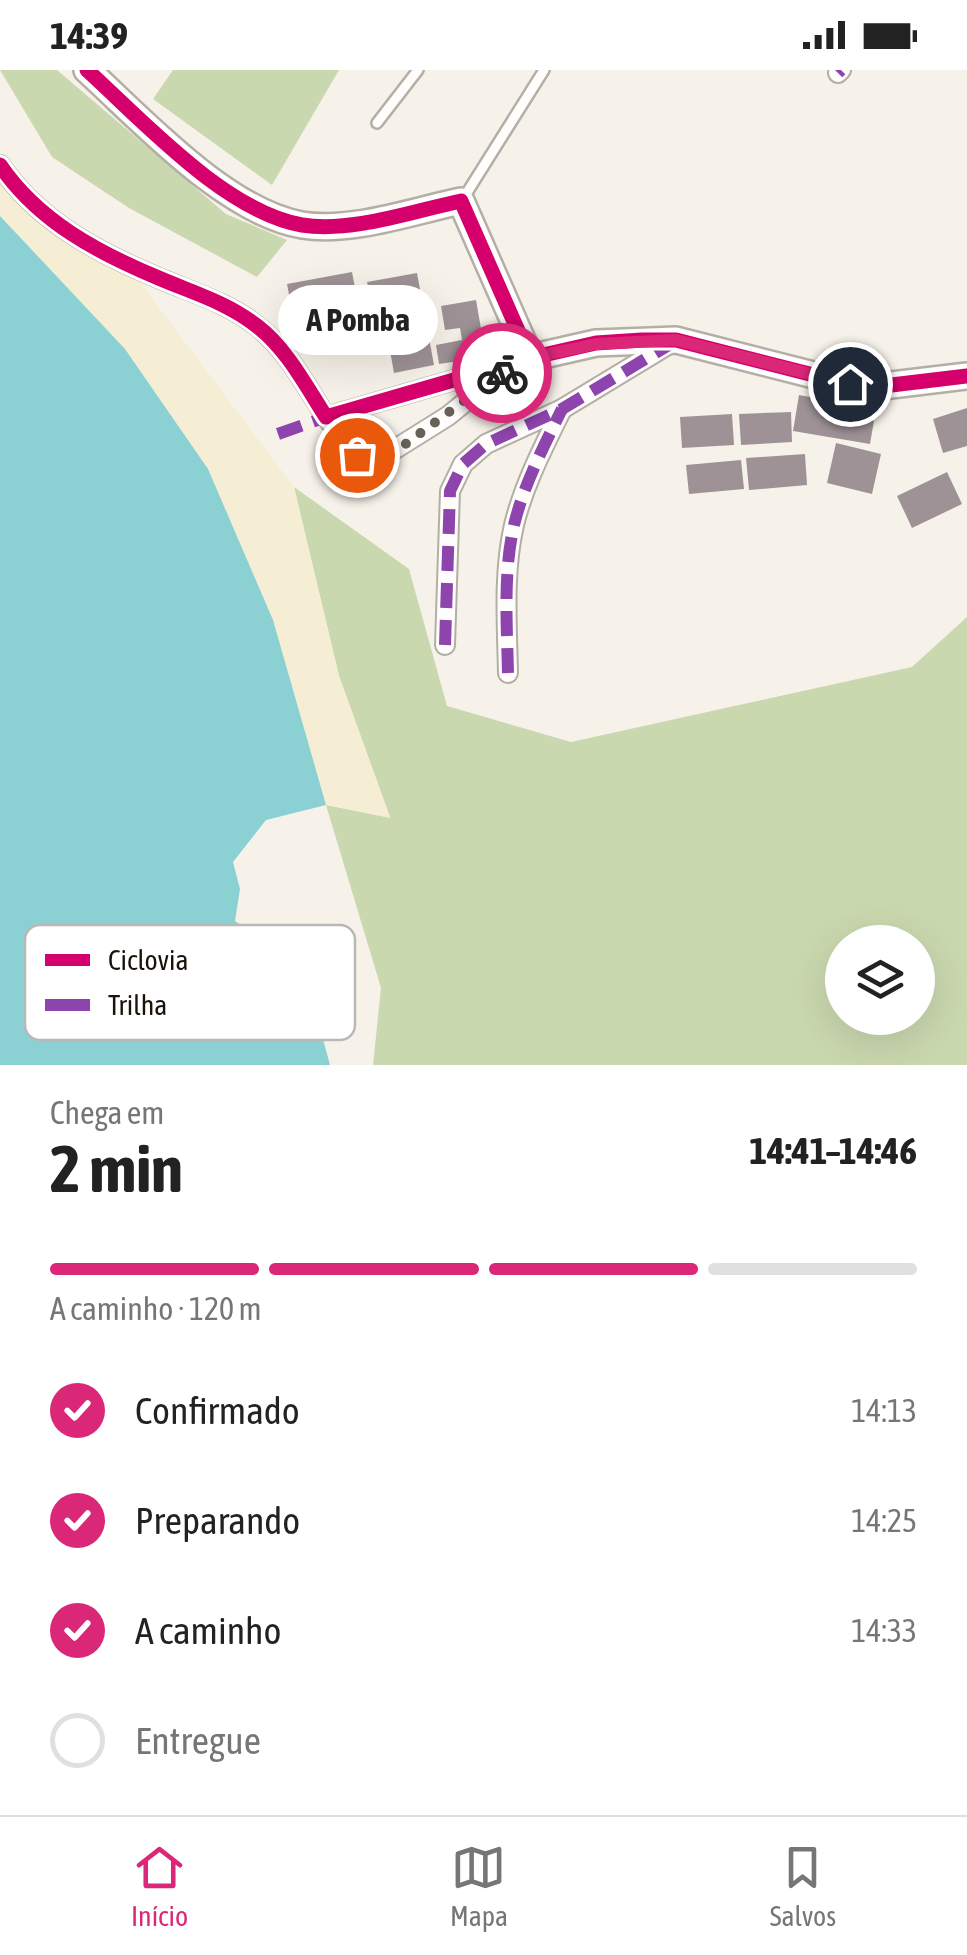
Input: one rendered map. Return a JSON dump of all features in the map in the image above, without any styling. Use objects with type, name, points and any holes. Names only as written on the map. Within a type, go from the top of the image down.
[{"type":"street","points":[[86,70],[227,190],[271,216],[305,225],[335,224],[461,201],[520,362]]},
{"type":"street","points":[[0,165],[28,202],[73,236],[156,277],[224,304],[256,324],[277,342],[326,418],[357,455],[376,460],[448,416],[520,362]]},
{"type":"street","points":[[326,418],[431,386],[596,344],[676,340],[850,384],[883,386],[967,376]]},
{"type":"street","points":[[445,645],[450,492],[463,464],[486,444],[562,409],[676,340]]},
{"type":"street","points":[[431,386],[448,416]]},
{"type":"street","points":[[508,673],[506,592],[514,526],[534,467],[562,409]]},
{"type":"lane","points":[[377,123],[418,70]]},
{"type":"lane","points":[[461,201],[544,70]]},
{"type":"green space","points":[[0,70],[57,70],[226,214],[287,240],[257,277],[129,208],[52,157]]},
{"type":"green space","points":[[173,70],[339,70],[272,185],[153,99]]},
{"type":"green space","points":[[294,487],[409,569],[447,706],[571,742],[912,667],[967,617],[967,1065],[373,1065],[381,988],[326,805],[390,817],[339,676]]},
{"type":"sand","points":[[0,155],[20,188],[60,221],[115,249],[294,487],[339,676],[390,818],[326,805],[273,620],[208,469],[125,349],[0,216]]},
{"type":"water","points":[[0,216],[125,349],[208,469],[273,620],[326,805],[266,820],[233,862],[240,889],[235,921],[241,925],[25,925],[25,1040],[323,1040],[330,1065],[0,1065]]},
{"type":"building","points":[[352,272],[356,293],[369,291],[367,282],[417,273],[434,365],[394,373],[387,334],[397,332],[394,318],[331,331],[329,321],[295,327],[287,284]]},
{"type":"building","points":[[476,300],[486,357],[439,364],[436,345],[462,340],[460,328],[445,330],[441,306]]},
{"type":"building","points":[[799,395],[876,409],[870,444],[793,431]]},
{"type":"building","points":[[967,408],[967,446],[943,453],[933,419]]},
{"type":"building","points":[[791,412],[792,442],[741,445],[739,414]]},
{"type":"building","points":[[732,414],[734,445],[682,448],[680,417]]},
{"type":"building","points":[[836,443],[881,454],[872,494],[827,483]]},
{"type":"building","points":[[805,454],[807,485],[749,490],[746,458]]},
{"type":"building","points":[[741,460],[744,489],[689,494],[686,465]]},
{"type":"building","points":[[947,472],[962,504],[912,528],[897,496]]},
{"type":"marked path","points":[[838,73],[841,70]]},
{"type":"marked path","points":[[445,645],[450,491],[463,464],[486,444],[562,409],[672,343]]},
{"type":"marked path","points":[[508,673],[507,580],[514,525],[529,480],[562,409]]},
{"type":"marked path","points":[[278,434],[326,417]]},
{"type":"cycle path","points":[[87,70],[187,162],[215,184],[273,217],[302,225],[341,226],[461,201],[530,358]]},
{"type":"cycle path","points":[[0,165],[32,203],[71,233],[138,269],[223,305],[257,326],[287,357],[326,417],[530,358],[596,343],[642,340],[676,340],[849,384],[883,386],[967,376]]},
{"type":"way so far","points":[[357,455],[376,460],[392,454],[502,373]]},
{"type":"place","name":"A Pomba","points":[[357,455]]},
{"type":"route","points":[[502,373],[530,358],[596,344],[676,340],[774,368],[850,384]]}]
